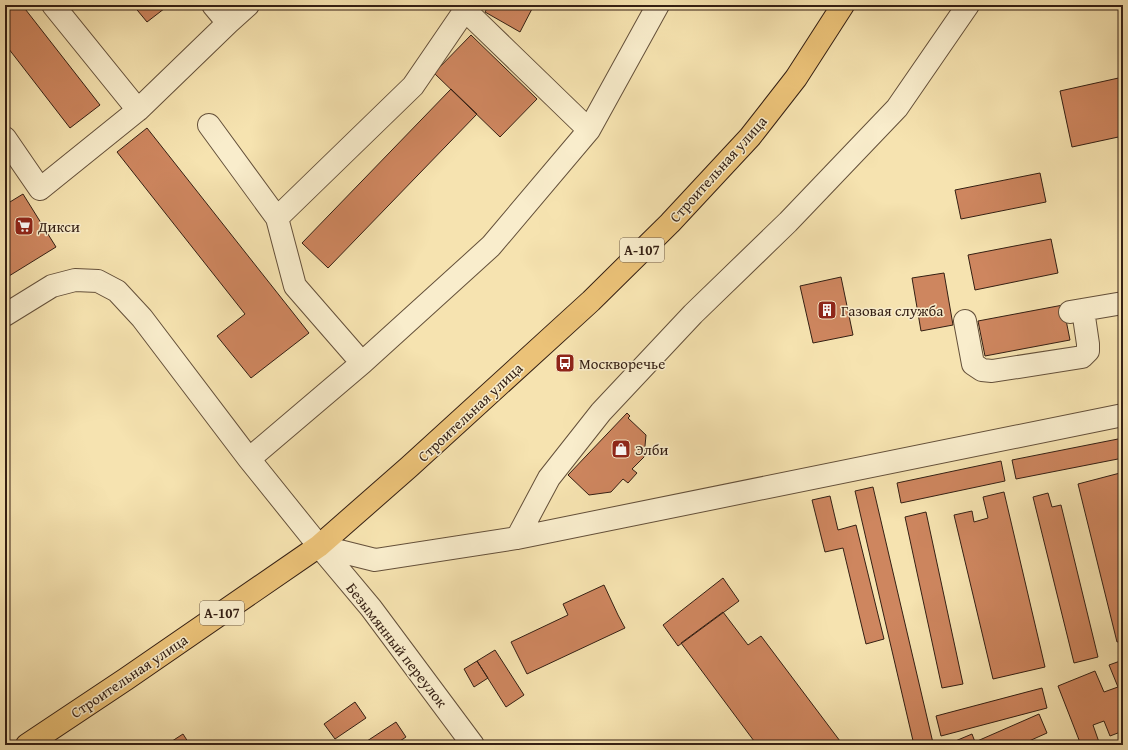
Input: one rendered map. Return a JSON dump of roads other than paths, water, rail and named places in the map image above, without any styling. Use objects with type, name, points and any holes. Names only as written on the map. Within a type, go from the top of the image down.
[{"type":"highway","name":"Строительная улица","points":[[27,745],[126,679],[319,546],[410,467],[590,301],[670,222],[750,137],[796,78],[843,5]]},
{"type":"street","points":[[53,5],[138,110]]},
{"type":"street","points":[[213,5],[228,23]]},
{"type":"street","points":[[5,138],[40,189],[138,110],[248,5]]},
{"type":"street","points":[[249,459],[362,363],[491,246],[589,130],[658,5]]},
{"type":"street","points":[[517,538],[549,478],[601,412],[693,314],[788,222],[897,108],[968,5]]},
{"type":"street","points":[[277,218],[413,86],[465,10],[589,130]]},
{"type":"street","points":[[209,125],[277,218],[295,286],[362,363]]},
{"type":"street","name":"Безымянный переулок","points":[[5,315],[52,286],[75,280],[98,281],[118,291],[142,318],[249,459],[370,608],[473,745]]},
{"type":"street","points":[[965,321],[973,364],[982,370],[992,371],[1082,357],[1088,351],[1088,344],[1077,311],[1123,303]]},
{"type":"street","points":[[319,546],[375,560],[517,538],[1123,415]]},
{"type":"place","name":"Дикси","points":[[24,226]]},
{"type":"place","name":"Газовая служба","points":[[827,310]]},
{"type":"place","name":"Москворечье","points":[[565,363]]},
{"type":"place","name":"Элби","points":[[621,449]]}]
